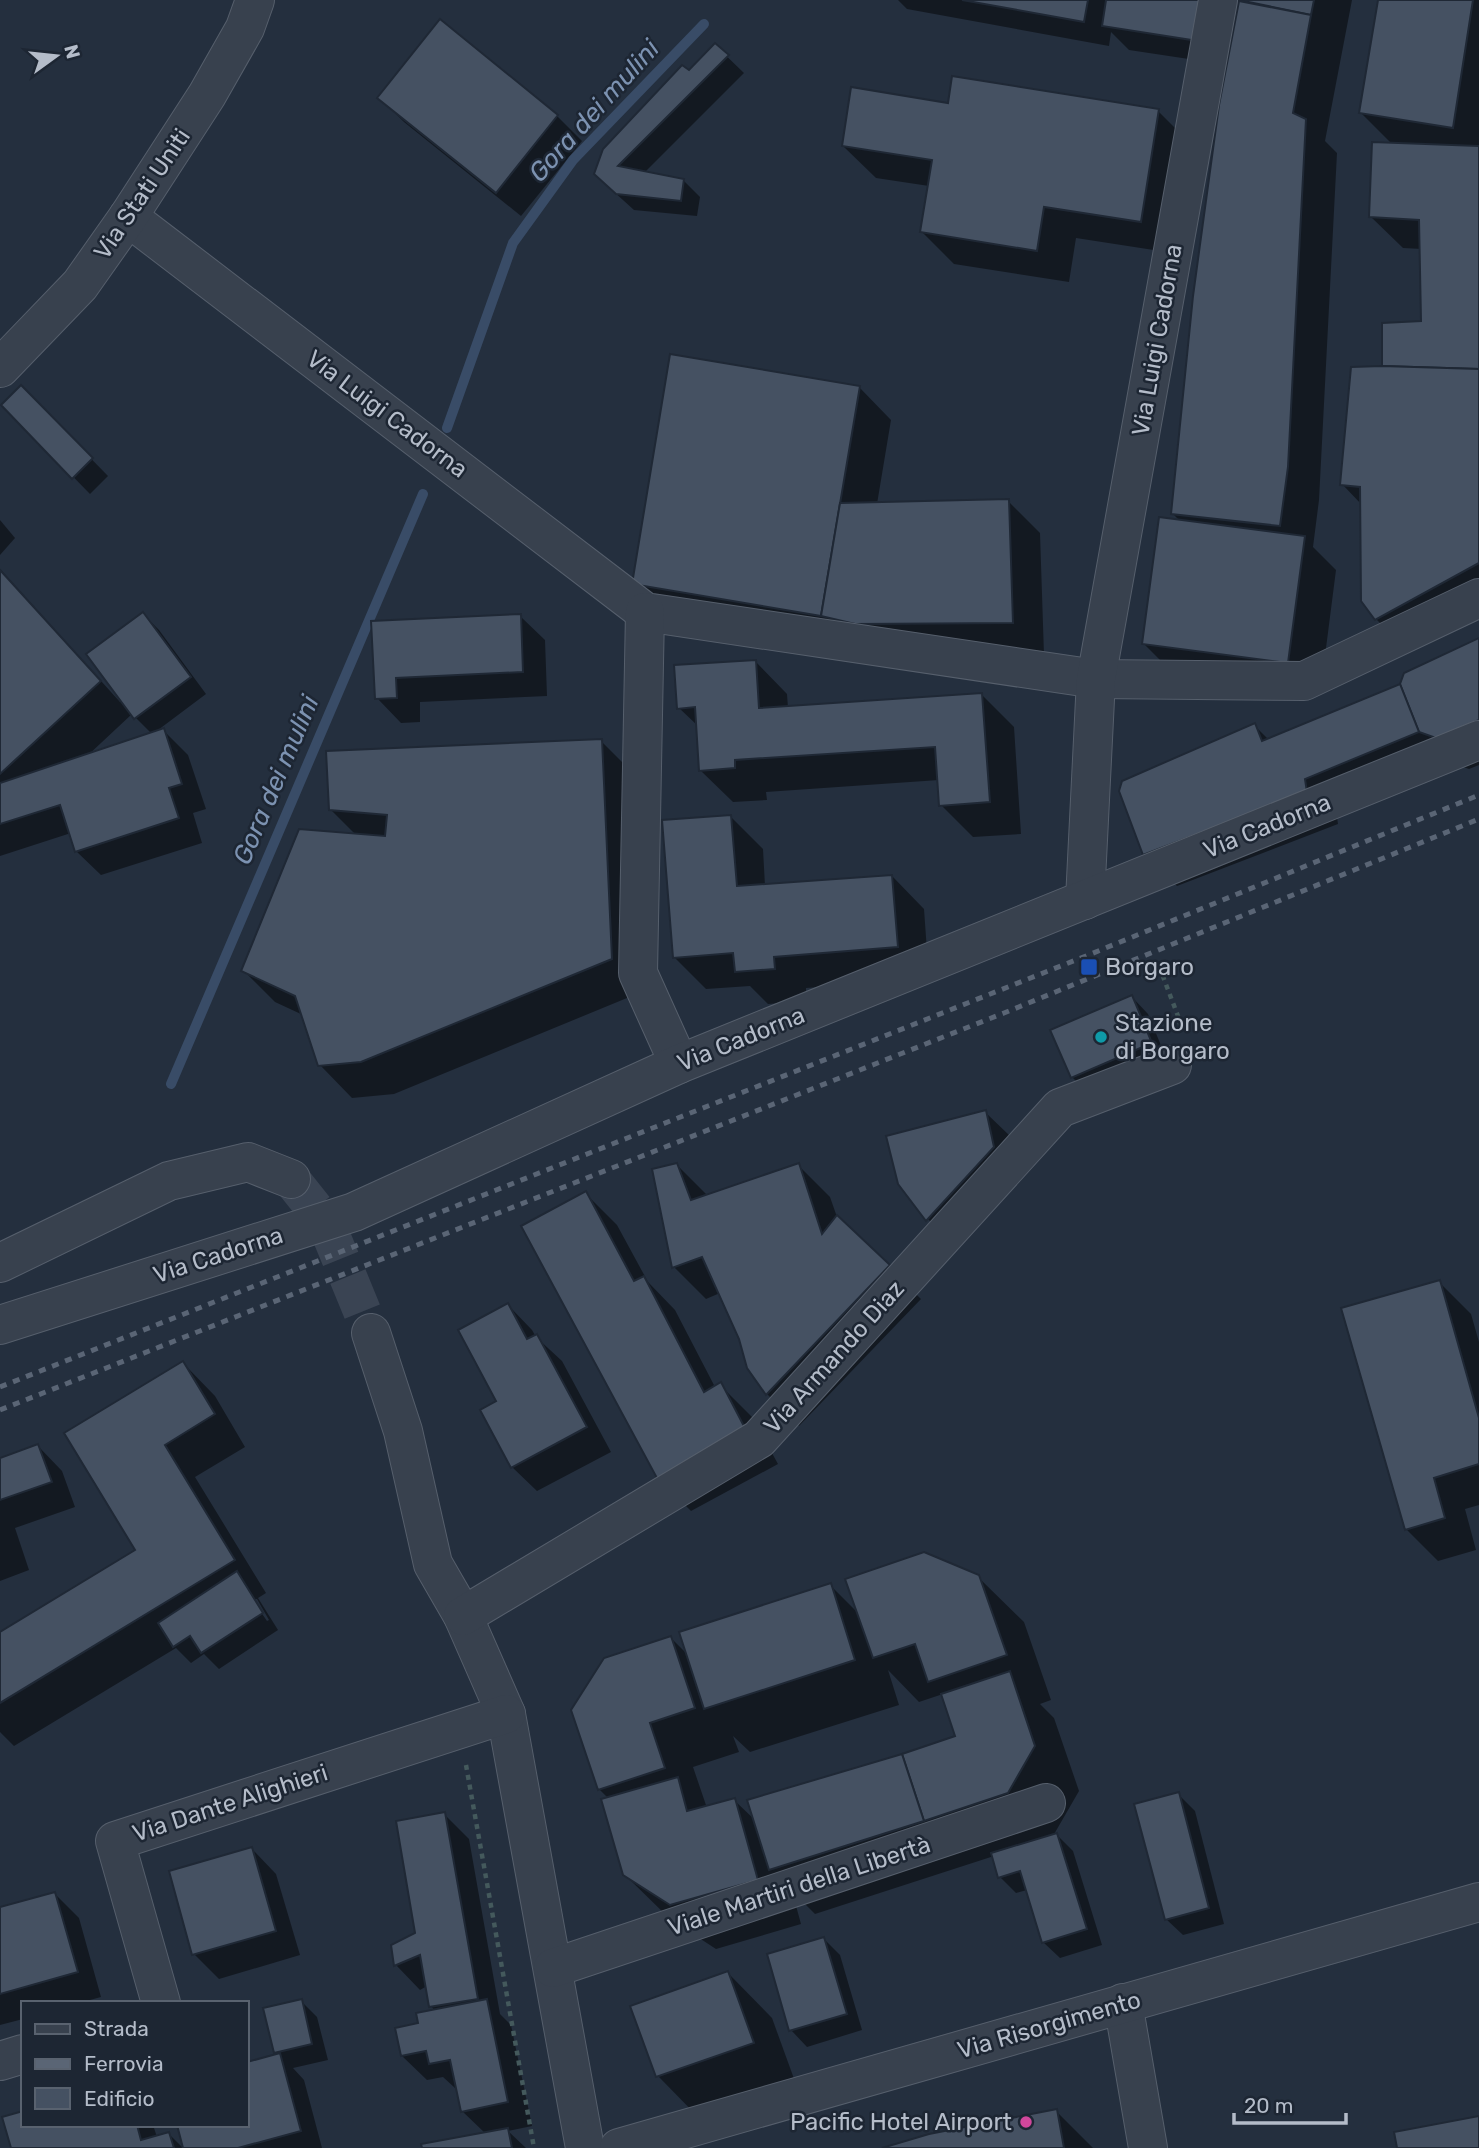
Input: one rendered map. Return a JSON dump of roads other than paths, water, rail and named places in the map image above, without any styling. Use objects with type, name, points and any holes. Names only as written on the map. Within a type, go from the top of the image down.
[{"type":"street","name":"Via Stati Uniti","points":[[0,368],[80,285],[128,217],[207,95],[245,28],[255,0]]},
{"type":"street","name":"Via Luigi Cadorna","points":[[1085,900],[1096,679],[1218,0]]},
{"type":"street","name":"Via Luigi Cadorna","points":[[128,217],[645,612],[1096,679],[1304,681],[1479,598]]},
{"type":"street","points":[[645,612],[638,973],[679,1064]]},
{"type":"street","name":"Via Cadorna","points":[[0,1325],[354,1212],[679,1064],[1479,740]]},
{"type":"street","name":"Via Armando Diaz","points":[[463,1616],[758,1439],[1060,1108],[1172,1065]]},
{"type":"street","points":[[0,1263],[169,1181],[248,1162],[291,1180]]},
{"type":"street","points":[[371,1333],[403,1432],[433,1563],[463,1616],[506,1714],[585,2148]]},
{"type":"street","name":"Via Dante Alighieri","points":[[159,2001],[115,1840],[506,1714]]},
{"type":"street","name":"Viale Martiri della Libertà","points":[[553,1968],[1046,1803]]},
{"type":"street","name":"Via Risorgimento","points":[[619,2148],[1479,1902]]},
{"type":"street","points":[[1123,2003],[1148,2148]]},
{"type":"street","points":[[0,2061],[21,2055]]},
{"type":"waterway","name":"Gora dei mulini","points":[[447,428],[513,243],[573,160],[704,24]]},
{"type":"waterway","name":"Gora dei mulini","points":[[171,1084],[423,494]]},
{"type":"tunnel","points":[[291,1179],[326,1223],[371,1333]]},
{"type":"railway","points":[[0,1387],[1086,956],[1479,795]]},
{"type":"railway","points":[[0,1410],[1004,1013],[1479,819]]},
{"type":"place","name":"Borgaro","points":[[1089,967]]},
{"type":"place","name":"Stazione di Borgaro","points":[[1101,1037]]},
{"type":"place","name":"Pacific Hotel Airport","points":[[1026,2122]]}]
